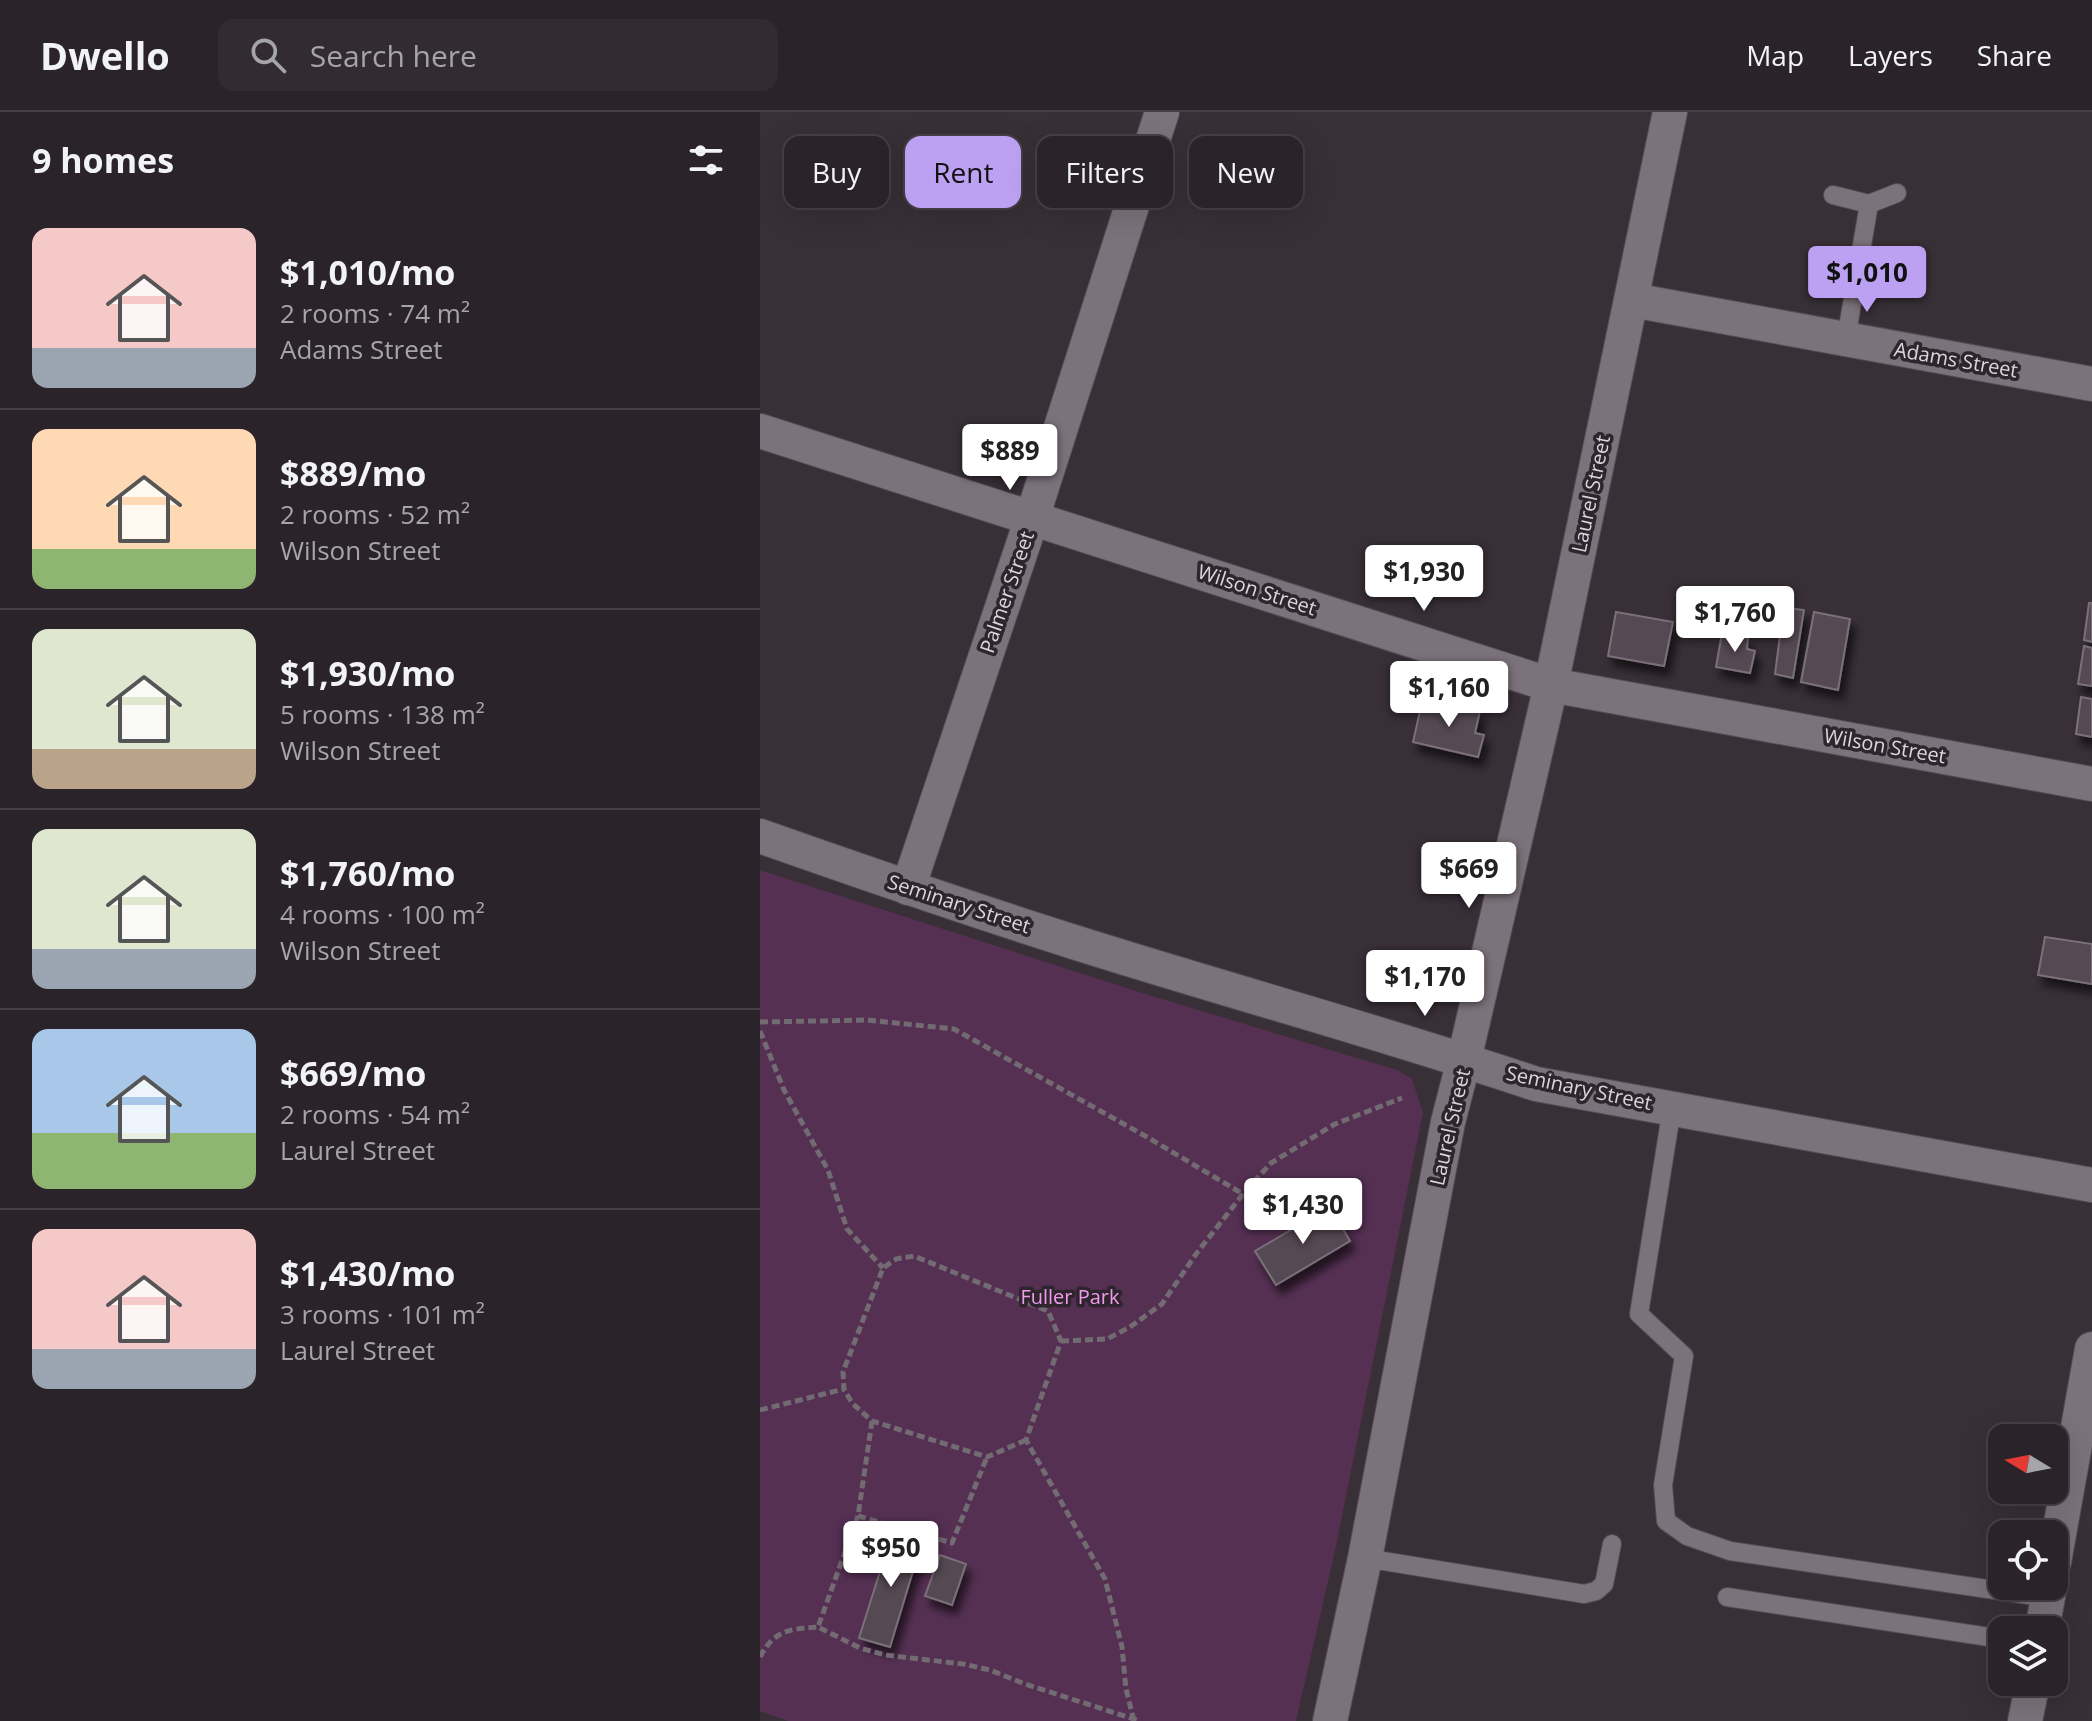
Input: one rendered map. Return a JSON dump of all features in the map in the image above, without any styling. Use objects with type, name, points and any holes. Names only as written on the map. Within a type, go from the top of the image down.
[{"type":"street","name":"Palmer Street","points":[[908,888],[1032,518],[1162,112]]},
{"type":"street","name":"Laurel Street","points":[[1330,1721],[1365,1558],[1448,1122],[1551,685],[1670,112]]},
{"type":"street","name":"Adams Street","points":[[1632,300],[2092,384]]},
{"type":"street","name":"Wilson Street","points":[[760,431],[1551,685],[2092,784]]},
{"type":"street","name":"Seminary Street","points":[[760,836],[1079,943],[1536,1084],[2092,1185]]},
{"type":"street","points":[[2061,1520],[2092,1349]]},
{"type":"street","points":[[2025,1721],[2030,1696]]},
{"type":"lane","points":[[1833,195],[1869,204],[1897,193]]},
{"type":"lane","points":[[1846,339],[1869,204]]},
{"type":"lane","points":[[1672,1108],[1639,1314],[1684,1356],[1663,1485],[1666,1521],[1687,1536],[1730,1551],[2046,1605]]},
{"type":"lane","points":[[1365,1558],[1584,1594],[1596,1591],[1604,1584],[1612,1544]]},
{"type":"lane","points":[[1727,1597],[1988,1637]]},
{"type":"path","points":[[760,1022],[867,1020],[954,1029],[1243,1194]]},
{"type":"path","points":[[760,1031],[784,1090],[828,1170],[847,1229],[883,1268]]},
{"type":"path","points":[[1061,1341],[1107,1339],[1130,1327],[1162,1304],[1196,1254],[1271,1163],[1335,1124],[1402,1098]]},
{"type":"path","points":[[914,1256],[1048,1311],[1061,1341],[1026,1440],[987,1457],[872,1421],[852,1403],[844,1389],[843,1372],[883,1268],[896,1259],[914,1256]]},
{"type":"path","points":[[760,1410],[844,1389]]},
{"type":"path","points":[[818,1627],[858,1516],[872,1421]]},
{"type":"path","points":[[1026,1440],[1105,1579],[1122,1647],[1126,1689],[1136,1720]]},
{"type":"path","points":[[858,1516],[952,1543],[987,1457]]},
{"type":"path","points":[[760,1657],[776,1637],[789,1629],[818,1627],[860,1648],[885,1655],[990,1670],[1136,1720]]},
{"type":"green space","name":"Fuller Park","points":[[760,870],[1142,993],[1397,1070],[1412,1079],[1423,1113],[1335,1551],[1296,1721],[788,1721],[760,1711]]},
{"type":"building","points":[[2089,603],[2092,603],[2092,642],[2084,640]]},
{"type":"building","points":[[1788,608],[1804,610],[1793,678],[1775,674],[1782,620],[1787,620]]},
{"type":"building","points":[[1616,612],[1673,622],[1664,666],[1608,656]]},
{"type":"building","points":[[1814,612],[1850,619],[1838,690],[1801,682]]},
{"type":"building","points":[[1722,633],[1748,638],[1747,649],[1755,651],[1750,673],[1716,667]]},
{"type":"building","points":[[2084,646],[2092,648],[2092,686],[2078,684]]},
{"type":"building","points":[[2081,697],[2092,699],[2092,737],[2076,734]]},
{"type":"building","points":[[1422,702],[1480,711],[1475,733],[1484,735],[1478,757],[1413,742]]},
{"type":"building","points":[[2045,937],[2092,944],[2092,984],[2038,975]]},
{"type":"building","points":[[1330,1207],[1350,1241],[1276,1285],[1255,1251]]},
{"type":"building","points":[[893,1530],[923,1538],[890,1647],[859,1638]]},
{"type":"building","points":[[940,1555],[966,1564],[952,1605],[925,1596]]}]
